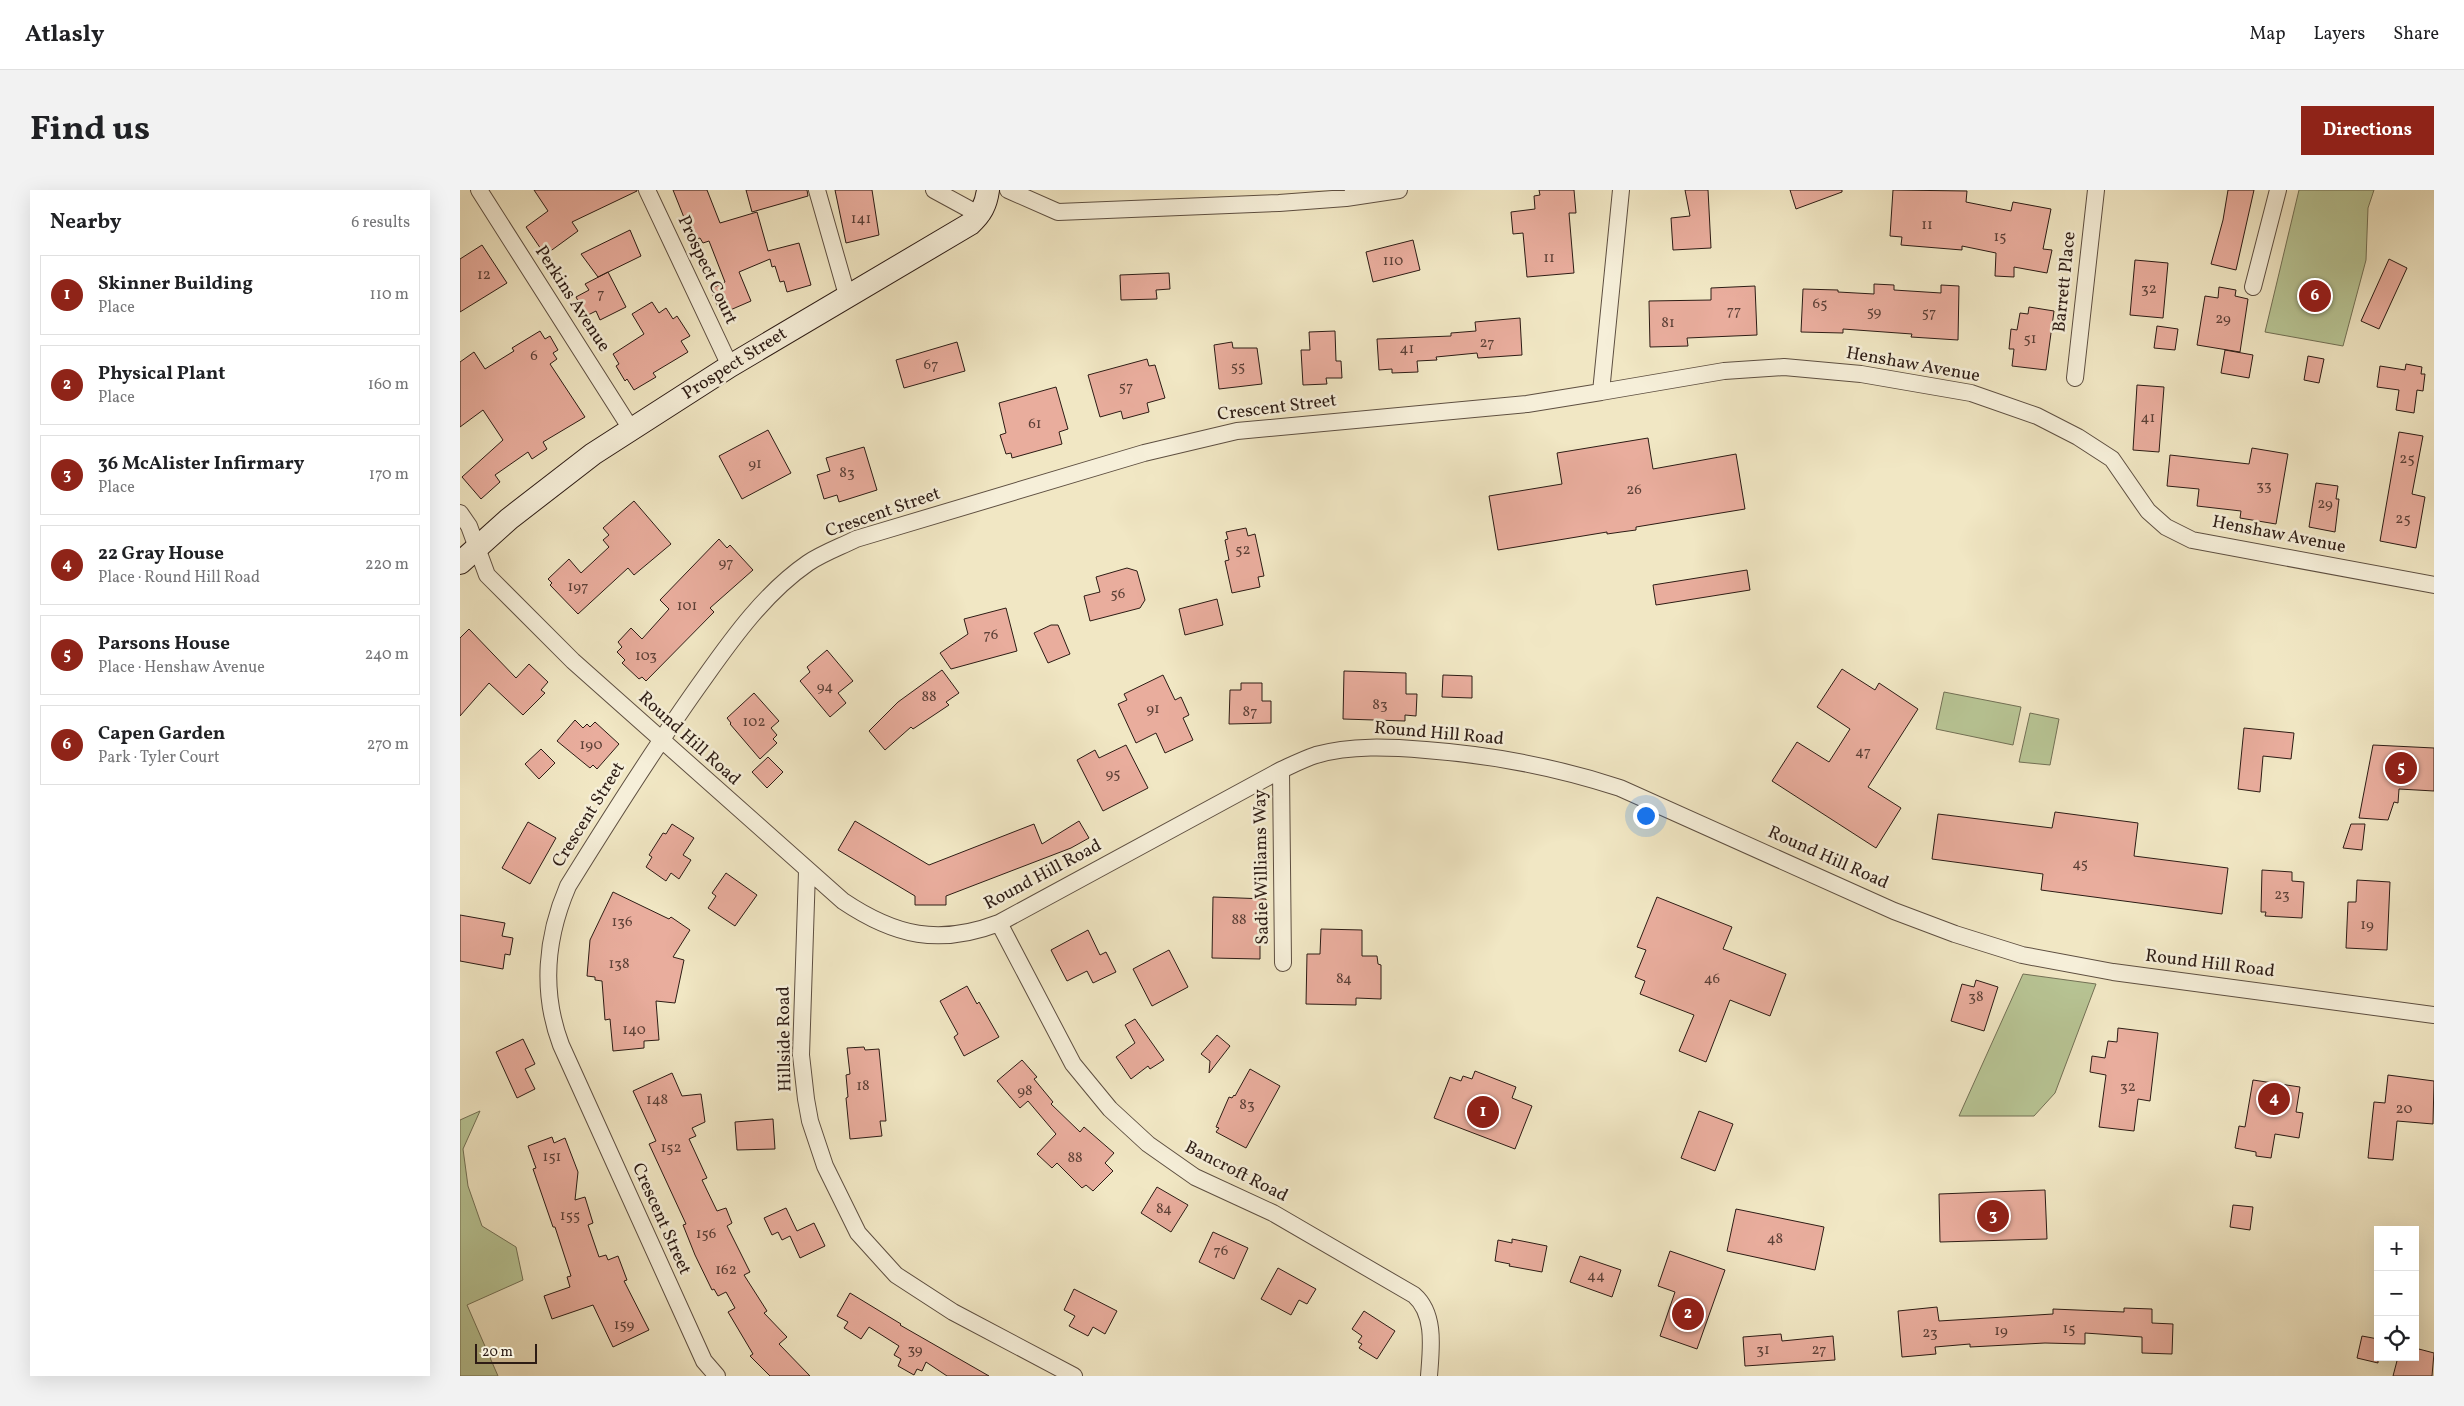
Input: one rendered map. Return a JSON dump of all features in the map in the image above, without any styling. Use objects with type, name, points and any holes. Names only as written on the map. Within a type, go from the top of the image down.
[{"type":"main road","points":[[980,215],[986,202],[988,190]]},
{"type":"main road","name":"Prospect Street","points":[[460,563],[570,470],[631,429],[847,295],[955,235],[980,215]]},
{"type":"street","name":"Perkins Avenue","points":[[479,190],[631,429]]},
{"type":"street","name":"Prospect Court","points":[[647,190],[730,366]]},
{"type":"street","points":[[817,190],[847,295]]},
{"type":"street","points":[[934,190],[980,215]]},
{"type":"street","points":[[1008,190],[1058,212],[1279,203],[1346,198],[1399,190]]},
{"type":"street","points":[[1602,392],[1621,190]]},
{"type":"street","name":"Barrett Place","points":[[2075,378],[2096,190]]},
{"type":"street","points":[[2254,287],[2278,190]]},
{"type":"street","name":"Henshaw Avenue","points":[[1602,392],[1724,371],[1784,368],[1861,374],[1972,393],[2037,416],[2078,437],[2112,459],[2148,511],[2166,527],[2192,540],[2434,585]]},
{"type":"street","name":"Crescent Street","points":[[717,1376],[704,1361],[560,1045],[553,1024],[549,1002],[548,961],[560,904],[568,886],[659,740],[730,642],[769,598],[808,563],[856,539],[1144,453],[1237,431],[1527,404],[1602,392]]},
{"type":"street","name":"Round Hill Road","points":[[460,513],[470,526],[487,575],[573,661],[659,740],[843,901],[862,914],[908,932],[934,936],[961,935],[999,923],[1281,770],[1315,755],[1360,748],[1384,748],[1472,754],[1540,765],[1577,774],[1635,794],[1894,910],[1955,934],[2022,955],[2113,972],[2434,1014]]},
{"type":"street","name":"Sadie Williams Way","points":[[1281,770],[1283,963]]},
{"type":"street","name":"Hillside Road","points":[[807,871],[801,1055],[806,1100],[812,1129],[825,1166],[858,1233],[896,1276],[953,1312],[1074,1376]]},
{"type":"street","name":"Bancroft Road","points":[[999,923],[1065,1051],[1085,1080],[1110,1109],[1148,1144],[1177,1166],[1273,1213],[1414,1294],[1424,1303],[1427,1314],[1430,1333],[1429,1376]]},
{"type":"green space","points":[[2299,190],[2374,190],[2368,208],[2366,260],[2343,346],[2265,332]]},
{"type":"green space","points":[[1944,692],[2021,707],[2013,745],[1936,729]]},
{"type":"green space","points":[[2030,713],[2059,719],[2050,765],[2019,762]]},
{"type":"green space","points":[[2023,974],[2096,984],[2055,1093],[2034,1116],[1959,1116]]},
{"type":"green space","points":[[480,1111],[463,1149],[468,1186],[482,1226],[516,1247],[523,1280],[467,1305],[498,1376],[460,1376],[460,1120]]},
{"type":"building","points":[[534,190],[637,191],[572,222],[578,231],[545,255],[526,227],[548,211]]},
{"type":"building","points":[[673,190],[707,190],[720,223],[757,212],[768,251],[799,243],[811,285],[787,292],[784,281],[780,282],[775,266],[772,267],[770,259],[739,272],[751,301],[721,314],[710,289],[725,282],[709,241],[703,243],[700,238],[693,240]]},
{"type":"building","points":[[746,190],[807,190],[808,196],[752,212]]},
{"type":"building","points":[[835,190],[872,190],[879,235],[846,243]]},
{"type":"building","points":[[1539,190],[1574,190],[1576,213],[1569,213],[1574,273],[1527,277],[1523,233],[1513,234],[1511,212],[1535,209],[1534,196],[1540,195]]},
{"type":"building","points":[[1685,190],[1708,190],[1711,248],[1673,250],[1671,218],[1690,216]]},
{"type":"building","points":[[1790,190],[1842,190],[1842,192],[1796,209]]},
{"type":"building","points":[[1893,190],[1967,191],[1966,202],[2011,211],[2013,202],[2051,209],[2043,249],[2052,250],[2047,273],[2014,267],[2014,277],[1995,276],[1996,253],[1962,246],[1962,250],[1901,245],[1902,237],[1890,236]]},
{"type":"building","points":[[2228,190],[2254,190],[2236,270],[2211,264],[2223,220]]},
{"type":"building","points":[[630,230],[641,256],[598,277],[581,254]]},
{"type":"building","points":[[1413,240],[1420,270],[1373,282],[1366,252]]},
{"type":"building","points":[[482,245],[507,283],[460,312],[460,259]]},
{"type":"building","points":[[2389,259],[2407,268],[2379,329],[2361,321]]},
{"type":"building","points":[[2135,260],[2168,263],[2163,318],[2130,315]]},
{"type":"building","points":[[608,272],[626,307],[600,320],[596,311],[586,316],[576,297],[589,290],[585,284]]},
{"type":"building","points":[[1169,273],[1170,289],[1156,290],[1157,299],[1121,300],[1120,275]]},
{"type":"building","points":[[1874,284],[1894,285],[1894,290],[1941,293],[1941,285],[1959,286],[1958,340],[1911,337],[1912,334],[1843,329],[1843,333],[1801,332],[1803,289],[1874,294]]},
{"type":"building","points":[[1755,286],[1757,335],[1687,338],[1688,346],[1650,347],[1649,301],[1711,300],[1711,288]]},
{"type":"building","points":[[2219,287],[2236,290],[2235,296],[2248,299],[2240,352],[2197,345],[2205,296],[2218,298]]},
{"type":"building","points":[[652,302],[659,313],[666,308],[673,319],[677,316],[690,336],[681,341],[688,352],[653,373],[656,377],[634,390],[627,379],[625,381],[616,366],[619,364],[613,354],[644,334],[632,314]]},
{"type":"building","points":[[2029,307],[2054,311],[2046,370],[2012,366],[2014,349],[2009,349],[2011,329],[2017,330],[2020,313],[2028,314]]},
{"type":"building","points":[[1520,318],[1522,355],[1478,358],[1477,353],[1436,357],[1437,360],[1417,361],[1418,372],[1392,373],[1392,369],[1379,370],[1377,339],[1451,336],[1451,333],[1476,331],[1475,322]]},
{"type":"building","points":[[2157,326],[2178,329],[2175,350],[2154,348]]},
{"type":"building","points":[[540,331],[545,339],[550,336],[558,350],[553,353],[557,359],[550,364],[585,417],[543,442],[547,449],[532,459],[528,452],[495,475],[500,482],[481,499],[462,477],[503,440],[483,410],[460,427],[460,362],[474,352],[485,369],[514,351],[512,348]]},
{"type":"building","points":[[1335,331],[1336,361],[1341,361],[1342,378],[1326,378],[1327,384],[1303,385],[1301,350],[1310,350],[1309,332]]},
{"type":"building","points":[[957,342],[965,371],[904,388],[896,360]]},
{"type":"building","points":[[1232,342],[1233,348],[1257,348],[1262,384],[1219,389],[1214,345]]},
{"type":"building","points":[[2225,350],[2253,355],[2249,378],[2221,373]]},
{"type":"building","points":[[2308,356],[2324,359],[2319,383],[2304,380]]},
{"type":"building","points":[[1147,359],[1149,366],[1155,365],[1165,398],[1147,403],[1149,412],[1123,419],[1121,411],[1100,417],[1088,375]]},
{"type":"building","points":[[2406,364],[2422,367],[2421,374],[2425,374],[2423,391],[2417,390],[2414,413],[2396,410],[2399,390],[2377,387],[2380,366],[2405,370]]},
{"type":"building","points":[[2137,385],[2164,387],[2159,452],[2133,450]]},
{"type":"building","points":[[1056,387],[1068,429],[1059,432],[1062,444],[1012,458],[1011,453],[1006,454],[1000,435],[1006,433],[999,403]]},
{"type":"building","points":[[768,430],[791,473],[742,499],[719,456]]},
{"type":"building","points":[[2399,432],[2423,436],[2412,494],[2425,497],[2416,548],[2380,541]]},
{"type":"building","points":[[1648,438],[1653,469],[1736,454],[1745,509],[1636,527],[1636,530],[1607,534],[1607,532],[1498,550],[1489,496],[1562,484],[1557,453]]},
{"type":"building","points":[[864,447],[877,490],[839,502],[837,495],[824,499],[817,475],[830,471],[826,458]]},
{"type":"building","points":[[2252,448],[2288,454],[2276,524],[2240,518],[2241,511],[2197,506],[2199,489],[2167,486],[2170,455],[2249,464]]},
{"type":"building","points":[[2316,483],[2338,486],[2336,499],[2339,499],[2335,532],[2309,527]]},
{"type":"building","points":[[634,501],[671,544],[634,575],[628,568],[578,614],[550,585],[552,583],[548,579],[569,559],[581,573],[609,547],[603,540],[609,535],[603,528]]},
{"type":"building","points":[[1246,528],[1248,536],[1255,534],[1264,576],[1258,577],[1260,587],[1232,593],[1225,561],[1229,560],[1225,540],[1228,539],[1226,532]]},
{"type":"building","points":[[719,539],[727,548],[730,545],[753,570],[710,608],[714,612],[646,681],[642,677],[639,679],[622,663],[625,660],[617,652],[622,647],[618,642],[631,628],[642,639],[669,609],[660,600]]},
{"type":"building","points":[[1127,568],[1137,571],[1145,600],[1140,608],[1090,621],[1084,596],[1100,592],[1096,577]]},
{"type":"building","points":[[1747,570],[1750,590],[1656,605],[1653,585]]},
{"type":"building","points":[[1217,599],[1223,625],[1185,635],[1179,609]]},
{"type":"building","points":[[1006,608],[1017,651],[951,669],[940,653],[968,634],[964,619]]},
{"type":"building","points":[[1051,625],[1058,625],[1070,654],[1048,663],[1034,633]]},
{"type":"building","points":[[469,629],[516,678],[529,664],[548,682],[541,690],[545,693],[523,715],[489,683],[460,716],[460,638]]},
{"type":"building","points":[[827,650],[853,681],[838,693],[846,703],[830,717],[800,681],[810,672],[807,667]]},
{"type":"building","points":[[1842,669],[1875,690],[1879,683],[1918,709],[1868,787],[1901,808],[1876,848],[1772,781],[1797,742],[1829,762],[1850,729],[1817,707]]},
{"type":"building","points":[[942,670],[959,693],[946,702],[949,705],[913,729],[911,727],[885,750],[869,731],[898,702]]},
{"type":"building","points":[[1344,671],[1406,673],[1406,694],[1417,694],[1416,716],[1405,715],[1405,721],[1343,719]]},
{"type":"building","points":[[1163,675],[1175,700],[1181,697],[1189,715],[1183,718],[1193,740],[1165,753],[1156,733],[1136,743],[1118,704],[1127,700],[1124,694]]},
{"type":"building","points":[[1443,675],[1472,676],[1472,698],[1442,697]]},
{"type":"building","points":[[1241,683],[1262,683],[1262,701],[1271,701],[1271,723],[1229,724],[1230,690],[1241,690]]},
{"type":"building","points":[[754,693],[779,721],[771,728],[777,735],[773,739],[777,743],[760,759],[727,718]]},
{"type":"building","points":[[575,720],[583,728],[587,724],[590,727],[595,722],[619,744],[597,769],[593,765],[590,768],[557,741]]},
{"type":"building","points":[[2244,728],[2294,733],[2291,759],[2263,756],[2260,792],[2238,789]]},
{"type":"building","points":[[1126,745],[1148,788],[1103,811],[1077,760],[1095,750],[1099,758]]},
{"type":"building","points":[[2373,745],[2434,748],[2434,791],[2399,789],[2398,803],[2394,802],[2388,820],[2359,818]]},
{"type":"building","points":[[541,749],[555,763],[539,779],[525,764]]},
{"type":"building","points":[[768,757],[783,772],[767,788],[752,772]]},
{"type":"building","points":[[2055,812],[2138,823],[2134,856],[2228,868],[2222,914],[2041,890],[2043,874],[1932,859],[1938,814],[2052,828]]},
{"type":"building","points":[[855,821],[929,865],[1034,824],[1042,844],[1079,821],[1089,838],[1071,848],[946,896],[946,905],[915,905],[915,896],[838,850]]},
{"type":"building","points":[[528,822],[556,838],[530,884],[502,868]]},
{"type":"building","points":[[672,824],[694,838],[683,855],[691,860],[679,879],[671,873],[666,881],[646,867],[652,857],[649,855],[663,833],[666,834]]},
{"type":"building","points":[[2351,824],[2365,824],[2362,850],[2343,848]]},
{"type":"building","points":[[2262,870],[2292,872],[2292,881],[2304,882],[2302,918],[2265,916],[2266,912],[2261,912]]},
{"type":"building","points":[[726,873],[757,895],[735,926],[708,908],[716,896],[712,893]]},
{"type":"building","points":[[2357,880],[2390,882],[2387,950],[2346,948],[2348,902],[2356,902]]},
{"type":"building","points":[[613,892],[669,919],[671,917],[690,930],[673,957],[684,960],[675,1003],[656,1001],[659,1040],[644,1041],[644,1048],[613,1051],[610,1019],[605,1020],[602,981],[595,980],[595,977],[587,976],[590,940]]},
{"type":"building","points":[[1213,897],[1266,899],[1265,941],[1260,941],[1260,959],[1212,958]]},
{"type":"building","points":[[1657,897],[1732,927],[1723,949],[1786,974],[1770,1016],[1730,1000],[1706,1062],[1679,1051],[1694,1015],[1640,994],[1645,981],[1635,977],[1646,950],[1637,947]]},
{"type":"building","points":[[460,915],[505,923],[502,936],[513,938],[510,955],[505,954],[503,969],[460,961]]},
{"type":"building","points":[[1321,929],[1362,930],[1362,956],[1377,956],[1378,964],[1381,965],[1381,999],[1356,998],[1356,1005],[1306,1004],[1307,954],[1320,954]]},
{"type":"building","points":[[1088,930],[1100,955],[1106,952],[1116,972],[1093,983],[1087,971],[1067,981],[1051,950]]},
{"type":"building","points":[[1169,950],[1188,987],[1152,1006],[1133,969]]},
{"type":"building","points":[[1976,980],[1998,987],[1984,1031],[1951,1021],[1962,984],[1974,987]]},
{"type":"building","points":[[967,986],[977,1004],[979,1002],[999,1037],[964,1056],[954,1037],[958,1034],[940,1001]]},
{"type":"building","points":[[1135,1019],[1164,1060],[1150,1069],[1148,1066],[1131,1079],[1116,1057],[1135,1043],[1125,1025]]},
{"type":"building","points":[[2118,1028],[2158,1033],[2150,1101],[2138,1099],[2134,1131],[2099,1127],[2106,1075],[2090,1072],[2092,1056],[2105,1058],[2108,1041],[2117,1042]]},
{"type":"building","points":[[1217,1035],[1230,1046],[1209,1073],[1210,1061],[1201,1054]]},
{"type":"building","points":[[523,1039],[535,1064],[525,1069],[535,1089],[517,1098],[496,1052]]},
{"type":"building","points":[[864,1047],[865,1050],[879,1049],[886,1121],[880,1121],[882,1136],[850,1139],[846,1098],[848,1097],[846,1075],[850,1074],[847,1048]]},
{"type":"building","points":[[1022,1060],[1037,1077],[1034,1079],[1053,1102],[1051,1104],[1080,1132],[1084,1127],[1114,1153],[1105,1163],[1113,1171],[1093,1191],[1086,1185],[1082,1188],[1057,1163],[1052,1168],[1037,1154],[1056,1134],[1028,1101],[1020,1108],[997,1081]]},
{"type":"building","points":[[1250,1069],[1280,1086],[1246,1148],[1216,1132],[1219,1128],[1216,1127],[1229,1097],[1235,1096]]},
{"type":"building","points":[[1475,1071],[1516,1087],[1512,1098],[1532,1106],[1515,1149],[1434,1118],[1450,1077],[1461,1081],[1463,1076],[1472,1079]]},
{"type":"building","points":[[672,1073],[682,1096],[701,1094],[705,1122],[692,1128],[696,1136],[689,1139],[707,1178],[702,1180],[717,1211],[726,1208],[732,1223],[727,1226],[750,1272],[744,1275],[767,1311],[764,1313],[787,1337],[779,1344],[810,1376],[770,1376],[750,1356],[753,1354],[728,1312],[735,1308],[726,1292],[718,1296],[714,1289],[712,1290],[695,1255],[683,1225],[686,1224],[649,1144],[656,1141],[633,1091]]},
{"type":"building","points":[[2388,1075],[2434,1081],[2433,1124],[2397,1121],[2393,1160],[2368,1158],[2374,1102],[2385,1103]]},
{"type":"building","points":[[2253,1080],[2300,1087],[2296,1112],[2303,1113],[2299,1138],[2275,1134],[2271,1158],[2256,1156],[2256,1152],[2235,1148],[2239,1126],[2245,1127]]},
{"type":"building","points":[[1699,1111],[1733,1124],[1715,1171],[1681,1158]]},
{"type":"building","points":[[773,1119],[775,1149],[737,1150],[735,1122]]},
{"type":"building","points":[[552,1137],[554,1143],[565,1138],[578,1172],[575,1200],[585,1197],[593,1223],[588,1225],[599,1257],[606,1255],[608,1260],[618,1256],[627,1280],[624,1281],[649,1330],[613,1347],[593,1305],[552,1319],[544,1296],[570,1287],[567,1277],[571,1276],[533,1169],[536,1168],[528,1146]]},
{"type":"building","points":[[1157,1187],[1188,1205],[1171,1232],[1141,1213]]},
{"type":"building","points":[[2045,1190],[2047,1239],[1940,1242],[1939,1194]]},
{"type":"building","points":[[2233,1205],[2253,1207],[2250,1230],[2230,1227]]},
{"type":"building","points":[[786,1208],[797,1231],[814,1223],[825,1246],[800,1258],[790,1236],[782,1240],[778,1232],[772,1235],[764,1218]]},
{"type":"building","points":[[1736,1209],[1824,1227],[1815,1270],[1727,1251]]},
{"type":"building","points":[[1213,1232],[1248,1248],[1234,1279],[1199,1262]]},
{"type":"building","points":[[1512,1239],[1547,1246],[1542,1272],[1509,1266],[1510,1264],[1495,1261],[1498,1240],[1512,1243]]},
{"type":"building","points":[[1670,1251],[1725,1270],[1697,1349],[1660,1336],[1675,1292],[1658,1286]]},
{"type":"building","points":[[1580,1256],[1621,1270],[1612,1297],[1570,1282]]},
{"type":"building","points":[[1278,1268],[1316,1289],[1307,1304],[1299,1300],[1291,1315],[1261,1299]]},
{"type":"building","points":[[1074,1289],[1117,1311],[1105,1334],[1093,1327],[1088,1336],[1069,1326],[1075,1316],[1064,1310]]},
{"type":"building","points":[[850,1293],[900,1325],[989,1376],[947,1376],[926,1362],[922,1371],[917,1369],[914,1375],[898,1366],[901,1359],[894,1355],[899,1346],[869,1327],[861,1339],[844,1328],[848,1322],[837,1316]]},
{"type":"building","points":[[1937,1307],[1939,1321],[2053,1314],[2053,1309],[2124,1312],[2124,1308],[2152,1309],[2152,1323],[2173,1324],[2172,1354],[2142,1353],[2142,1337],[2085,1333],[2085,1344],[2045,1343],[1970,1347],[1970,1344],[1935,1347],[1936,1354],[1902,1357],[1898,1311]]},
{"type":"building","points":[[1364,1311],[1395,1331],[1377,1359],[1359,1348],[1362,1344],[1358,1342],[1362,1336],[1352,1329]]},
{"type":"building","points":[[1781,1334],[1782,1341],[1833,1336],[1835,1360],[1745,1366],[1743,1337]]},
{"type":"building","points":[[2362,1336],[2374,1338],[2374,1361],[2378,1361],[2378,1363],[2357,1358]]},
{"type":"building","points":[[2419,1349],[2434,1353],[2432,1376],[2393,1376],[2397,1361],[2419,1361]]},
{"type":"place","name":"Capen Garden","points":[[2315,296]]},
{"type":"place","name":"Parsons House","points":[[2401,768]]},
{"type":"place","name":"22 Gray House","points":[[2274,1099]]},
{"type":"place","name":"Skinner Building","points":[[1483,1112]]},
{"type":"place","name":"36 McAlister Infirmary","points":[[1993,1216]]},
{"type":"place","name":"Physical Plant","points":[[1688,1314]]}]
